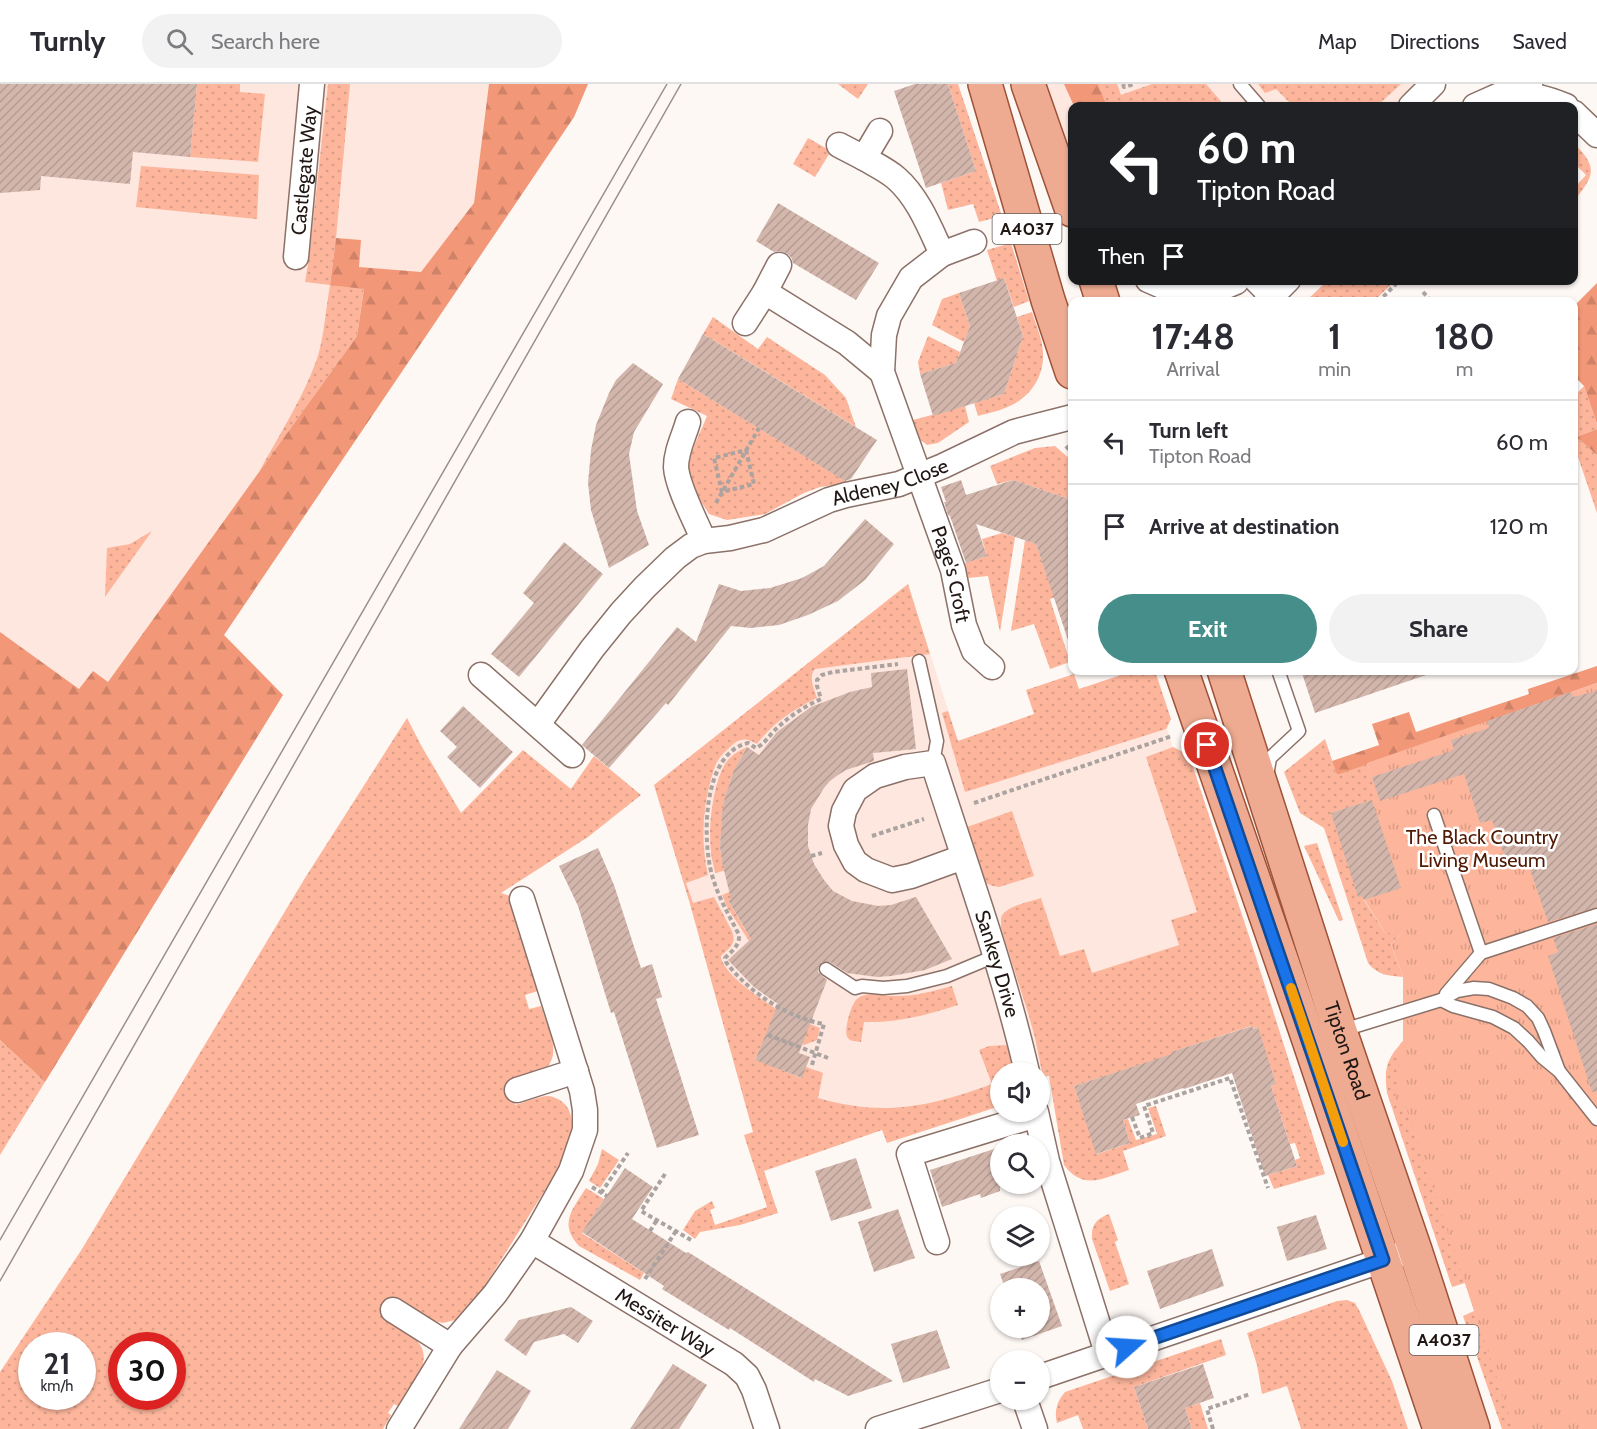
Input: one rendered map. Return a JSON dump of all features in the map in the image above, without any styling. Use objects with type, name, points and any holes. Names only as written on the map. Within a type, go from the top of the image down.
[{"type":"main road","name":"A4037","points":[[985,84],[1048,300],[1068,360]]},
{"type":"main road","name":"A4037","points":[[1028,84],[1068,199]]},
{"type":"main road","name":"Tipton Road","points":[[1182,675],[1325,1035],[1415,1250],[1473,1429]]},
{"type":"main road","name":"Tipton Road","points":[[1226,675],[1264,794],[1383,1260],[1440,1429]]},
{"type":"street","name":"Castlegate Way","points":[[296,257],[312,84]]},
{"type":"street","points":[[1415,102],[1433,84]]},
{"type":"street","points":[[1476,84],[1486,91],[1514,90],[1555,102]]},
{"type":"street","points":[[1554,84],[1564,102]]},
{"type":"street","points":[[1485,102],[1514,90]]},
{"type":"street","points":[[1578,117],[1597,135]]},
{"type":"street","points":[[864,158],[880,131]]},
{"type":"street","points":[[839,145],[896,177],[913,198],[942,254]]},
{"type":"street","points":[[882,372],[884,335],[889,316],[911,278],[942,254],[974,242]]},
{"type":"street","points":[[745,323],[780,265]]},
{"type":"street","points":[[1159,285],[1181,291],[1259,287]]},
{"type":"street","points":[[1230,297],[1259,287]]},
{"type":"street","points":[[765,292],[847,342],[882,372]]},
{"type":"street","name":"Page's Croft","points":[[882,372],[953,570],[964,625],[974,651],[992,668]]},
{"type":"street","name":"Aldeney Close","points":[[538,724],[621,613],[675,558],[691,546],[701,532],[730,538],[764,530],[829,500],[900,484],[1014,432],[1068,418]]},
{"type":"street","points":[[688,422],[678,452],[676,467],[701,532]]},
{"type":"street","points":[[481,675],[572,754]]},
{"type":"street","points":[[933,764],[905,767],[875,776],[855,790],[844,811],[841,826],[846,845],[855,862],[866,870],[892,880],[911,876],[963,857]]},
{"type":"street","name":"Sankey Drive","points":[[933,764],[1010,1002],[1025,1062]]},
{"type":"street","points":[[399,1429],[450,1346],[495,1294],[532,1241],[572,1171],[585,1130],[585,1110],[576,1071],[522,899]]},
{"type":"street","points":[[518,1090],[576,1071]]},
{"type":"street","points":[[937,1242],[909,1154],[1008,1122]]},
{"type":"street","points":[[1038,1122],[1047,1161],[1107,1353]]},
{"type":"street","name":"Messiter Way","points":[[532,1241],[734,1364],[747,1376],[767,1429]]},
{"type":"street","points":[[1050,1373],[1415,1250]]},
{"type":"street","points":[[393,1310],[450,1346]]},
{"type":"street","points":[[878,1429],[990,1393]]},
{"type":"street","points":[[1028,1410],[1035,1429]]},
{"type":"lane","points":[[1240,84],[1256,102]]},
{"type":"lane","points":[[919,661],[937,741],[933,764]]},
{"type":"lane","points":[[1264,794],[1270,758],[1299,731],[1280,675]]},
{"type":"lane","points":[[1434,815],[1481,953]]},
{"type":"lane","points":[[1441,1000],[1481,953],[1597,915]]},
{"type":"lane","points":[[826,969],[855,988],[861,986],[883,988],[906,986],[947,976],[995,956]]},
{"type":"lane","points":[[1325,1035],[1441,1000],[1457,991],[1474,988],[1489,989],[1527,1006],[1538,1018],[1559,1071]]},
{"type":"lane","points":[[1441,1000],[1453,1006],[1493,1017],[1514,1028],[1559,1071],[1597,1119]]},
{"type":"path","points":[[1123,84],[1124,87],[1135,84]]},
{"type":"path","points":[[1383,297],[1395,285]]},
{"type":"path","points":[[1423,292],[1428,297]]},
{"type":"path","points":[[701,532],[759,428]]},
{"type":"path","points":[[722,492],[714,458],[746,450]]},
{"type":"path","points":[[722,492],[754,484],[746,450]]},
{"type":"path","points":[[812,1065],[824,1024],[811,1022],[774,1004],[754,990],[726,962],[725,958],[740,940],[718,896],[708,860],[707,826],[711,793],[720,764],[729,753],[748,743],[756,748],[760,746],[791,717],[821,699],[817,680],[822,675],[919,661]]},
{"type":"path","points":[[811,856],[1173,735]]},
{"type":"path","points":[[768,1035],[828,1058]]},
{"type":"path","points":[[1132,1117],[1140,1138],[1154,1133],[1144,1106],[1230,1078],[1268,1188]]},
{"type":"path","points":[[601,1192],[628,1153]]},
{"type":"path","points":[[666,1174],[641,1210],[691,1240]]},
{"type":"path","points":[[650,1231],[657,1220]]},
{"type":"path","points":[[631,1301],[676,1231]]},
{"type":"path","points":[[1213,1429],[1207,1409],[1250,1394]]},
{"type":"shaded area","points":[[0,84],[588,84],[574,117],[224,635],[283,695],[45,1082],[0,1040]]},
{"type":"shaded area","points":[[1028,84],[1433,84],[1415,102],[1068,102],[1068,199]]},
{"type":"shaded area","points":[[908,584],[958,741],[1144,675],[1156,675],[1171,719],[1167,729],[1173,747],[1189,755],[1268,999],[1050,1075],[1050,1062],[990,1062],[990,1092],[764,1171],[690,904],[654,785]]},
{"type":"green space","points":[[197,84],[240,84],[240,92],[265,94],[258,162],[190,157]]},
{"type":"green space","points":[[328,84],[350,84],[330,284],[364,288],[357,336],[259,472],[305,388],[317,359],[323,332],[330,285],[305,282]]},
{"type":"green space","points":[[489,84],[588,84],[574,117],[224,635],[283,695],[45,1082],[0,1040],[0,632],[79,689],[93,671],[108,682],[357,336],[364,289],[330,285],[336,238],[361,240],[359,267],[421,272],[474,203]]},
{"type":"green space","points":[[838,84],[868,84],[858,99]]},
{"type":"green space","points":[[948,84],[958,84],[1002,216],[979,222],[973,204],[948,210],[941,183],[976,171]]},
{"type":"green space","points":[[1064,84],[1098,84],[1105,102],[1072,102]]},
{"type":"green space","points":[[1098,84],[1117,84],[1121,95],[1152,84],[1206,84],[1222,102],[1105,102]]},
{"type":"green space","points":[[1258,84],[1401,84],[1381,102],[1289,102],[1276,89],[1265,93]]},
{"type":"green space","points":[[808,138],[831,151],[815,177],[793,164]]},
{"type":"green space","points":[[1578,148],[1586,157],[1591,169],[1588,182],[1578,196],[1578,184],[1586,175],[1578,167]]},
{"type":"green space","points":[[141,166],[259,175],[257,219],[136,207]]},
{"type":"green space","points":[[1011,243],[1029,301],[1014,307],[1004,278],[997,281],[987,250]]},
{"type":"green space","points":[[1597,283],[1597,424],[1584,386],[1578,380],[1578,302]]},
{"type":"green space","points":[[1323,285],[1391,285],[1378,297],[1310,297]]},
{"type":"green space","points":[[959,293],[970,326],[964,342],[932,325],[942,299]]},
{"type":"green space","points":[[1032,312],[1043,349],[1043,362],[1036,383],[1014,404],[978,416],[974,403],[1004,394],[1023,336],[1017,317]]},
{"type":"green space","points":[[713,317],[758,349],[767,337],[825,375],[846,398],[856,427],[703,334]]},
{"type":"green space","points":[[928,336],[960,352],[956,363],[920,374],[918,362]]},
{"type":"green space","points":[[678,379],[849,483],[820,487],[765,514],[727,520],[709,514],[699,499],[689,471],[693,451],[707,416],[671,399]]},
{"type":"green space","points":[[1584,386],[1597,429],[1578,436],[1578,392]]},
{"type":"green space","points":[[965,406],[969,422],[938,443],[927,445],[918,438],[913,420]]},
{"type":"green space","points":[[1597,429],[1597,455],[1578,439],[1578,436]]},
{"type":"green space","points":[[1578,439],[1597,455],[1597,513],[1578,457]]},
{"type":"green space","points":[[1055,446],[1068,457],[1068,499],[1013,480],[997,484],[990,466],[1035,448]]},
{"type":"green space","points":[[152,531],[105,597],[107,548],[130,544]]},
{"type":"green space","points":[[1002,533],[1015,537],[1000,632],[988,576],[968,578],[965,563],[987,556],[982,539]]},
{"type":"green space","points":[[1025,540],[1036,544],[1049,582],[1068,575],[1068,592],[1050,599],[1068,656],[1068,663],[1050,669],[1034,624],[1011,631]]},
{"type":"green space","points":[[908,584],[930,654],[815,669],[812,679],[817,698],[784,717],[757,744],[749,740],[742,740],[729,748],[715,766],[706,803],[704,839],[708,875],[686,883],[693,903],[714,897],[732,931],[733,942],[721,956],[728,971],[775,1008],[820,1028],[817,1040],[804,1045],[768,1030],[755,1059],[801,1078],[806,1067],[823,1073],[818,1098],[842,1104],[885,1108],[906,1107],[948,1099],[990,1085],[990,1109],[887,1143],[882,1130],[764,1171],[778,1213],[740,1225],[700,1232],[695,1239],[683,1230],[695,1211],[712,1201],[715,1208],[710,1210],[715,1225],[767,1207],[744,1135],[753,1132],[690,904],[654,785]]},
{"type":"green space","points":[[1597,666],[1597,683],[1337,775],[1332,761],[1379,745],[1372,724],[1409,712],[1416,732],[1529,694],[1528,689],[1570,675],[1578,675],[1578,672]]},
{"type":"green space","points":[[1071,675],[1074,675],[1079,689],[1121,675],[1156,675],[1171,719],[1166,729],[965,792],[942,713],[948,711],[958,741],[1034,714],[1026,690]]},
{"type":"green space","name":"The Black Country Living Museum","points":[[1597,683],[1597,1429],[1514,1429],[1405,1104],[1395,1103],[1400,1044],[1403,1041],[1403,977],[1391,944],[1401,934],[1385,933],[1362,896],[1358,897],[1331,813],[1378,798],[1367,763]]},
{"type":"green space","points":[[407,718],[461,813],[523,750],[571,789],[594,756],[641,795],[588,837],[501,893],[510,896],[538,991],[525,995],[529,1009],[541,1006],[550,1032],[553,1050],[548,1066],[540,1072],[508,1082],[515,1105],[547,1096],[561,1101],[571,1115],[571,1133],[559,1168],[479,1295],[459,1319],[443,1323],[434,1321],[397,1299],[384,1319],[413,1337],[422,1348],[424,1356],[423,1365],[415,1382],[398,1406],[394,1404],[388,1413],[391,1415],[383,1429],[0,1429],[0,1372],[18,1345],[18,1410],[96,1410],[96,1332],[27,1332],[82,1249],[305,878]]},
{"type":"green space","points":[[1325,739],[1337,775],[1367,763],[1379,798],[1331,813],[1364,900],[1385,933],[1402,933],[1391,944],[1403,977],[1379,972],[1368,963],[1324,828],[1300,813],[1284,772]]},
{"type":"green space","points":[[747,747],[728,788],[723,810],[720,845],[723,866],[729,864],[738,896],[728,900],[752,938],[749,941],[722,895],[734,890],[727,870],[715,873],[710,841],[712,806],[721,772],[729,759]]},
{"type":"green space","points":[[1173,747],[1189,755],[1325,1174],[1274,1189],[1268,1175],[1297,1166],[1295,1160],[1300,1158],[1295,1143],[1290,1144],[1271,1086],[1276,1084],[1257,1027],[1253,1029],[1251,1026],[1172,1052],[1178,1072],[1152,1061],[1074,1086],[1097,1154],[1130,1143],[1123,1120],[1128,1119],[1136,1140],[1157,1134],[1148,1108],[1156,1106],[1166,1136],[1123,1151],[1129,1170],[1102,1179],[1079,1178],[1064,1165],[1050,1082],[1050,1062],[1040,1062],[1029,1016],[1001,928],[1001,918],[1007,910],[1041,898],[1060,956],[1084,949],[1092,973],[1179,945],[1171,920],[1197,912],[1146,757]]},
{"type":"green space","points":[[1012,811],[1034,876],[999,887],[994,886],[983,879],[967,827]]},
{"type":"green space","points":[[1317,843],[1343,920],[1339,921],[1304,846]]},
{"type":"green space","points":[[952,986],[958,1005],[912,1018],[864,1022],[861,1042],[848,1038],[847,1026],[851,1010],[861,996],[871,994],[908,996]]},
{"type":"green space","points":[[0,1040],[45,1082],[0,1155]]},
{"type":"green space","points":[[1403,1041],[1525,1429],[1502,1429],[1463,1316],[1474,1311],[1465,1283],[1452,1287],[1387,1093],[1387,1065]]},
{"type":"green space","points":[[1006,1045],[1012,1062],[990,1062],[990,1079],[979,1050],[989,1046]]},
{"type":"green space","points":[[602,1149],[619,1160],[600,1188],[589,1181],[598,1164]]},
{"type":"green space","points":[[586,1188],[604,1199],[582,1233],[644,1273],[640,1280],[579,1246],[573,1238],[569,1230],[570,1216]]},
{"type":"green space","points":[[1109,1214],[1118,1240],[1115,1242],[1129,1284],[1110,1291],[1092,1239],[1095,1223]]},
{"type":"green space","points":[[1347,1300],[1355,1303],[1359,1310],[1392,1381],[1408,1429],[1301,1429],[1287,1386],[1262,1394],[1257,1365],[1247,1333],[1337,1301]]},
{"type":"green space","points":[[1221,1339],[1226,1355],[1134,1387],[1148,1429],[1083,1429],[1078,1415],[1057,1423],[1057,1406],[1065,1392]]},
{"type":"green space","points":[[1200,1403],[1208,1429],[1192,1429],[1185,1408]]},
{"type":"building","points":[[0,84],[197,84],[190,157],[133,152],[130,184],[41,176],[40,190],[0,193]]},
{"type":"building","points":[[915,84],[948,84],[976,171],[926,188],[894,91]]},
{"type":"building","points":[[778,203],[879,263],[856,300],[793,263],[791,257],[786,253],[774,252],[756,241]]},
{"type":"building","points":[[1004,278],[1023,336],[1004,394],[933,416],[920,374],[956,363],[970,326],[959,293]]},
{"type":"building","points":[[703,334],[877,440],[851,479],[845,481],[678,379]]},
{"type":"building","points":[[633,363],[663,384],[634,432],[629,454],[637,511],[649,545],[609,568],[591,510],[588,483],[591,450],[596,425],[609,393],[616,380]]},
{"type":"building","points":[[961,480],[966,495],[1013,480],[1068,499],[1068,640],[1036,544],[976,524],[987,556],[966,563],[948,515],[941,487]]},
{"type":"building","points":[[865,519],[894,544],[865,580],[838,601],[779,625],[751,628],[731,626],[668,705],[666,703],[609,768],[582,745],[677,627],[696,642],[719,584],[741,591],[770,588],[802,578],[824,566]]},
{"type":"building","points":[[564,542],[603,574],[519,677],[491,654],[534,603],[523,593]]},
{"type":"building","points":[[907,669],[916,749],[873,753],[874,761],[846,770],[830,781],[811,809],[808,846],[814,864],[824,880],[833,891],[852,901],[878,906],[891,905],[916,897],[952,959],[925,970],[877,977],[847,973],[830,962],[822,962],[818,972],[827,980],[799,1053],[810,1057],[802,1078],[755,1060],[778,1004],[754,987],[728,960],[751,939],[728,900],[731,899],[720,847],[725,797],[734,770],[747,747],[759,755],[777,732],[811,707],[850,692],[872,687],[871,673]]},
{"type":"building","points":[[1303,675],[1426,675],[1315,713]]},
{"type":"building","points":[[1597,691],[1597,907],[1548,922],[1525,855],[1506,861],[1492,820],[1480,823],[1464,774],[1380,801],[1372,777],[1454,750],[1451,740],[1489,728],[1487,721],[1571,692],[1573,697]]},
{"type":"building","points":[[463,706],[513,752],[480,788],[447,757],[457,747],[440,731]]},
{"type":"building","points":[[1372,800],[1401,888],[1364,900],[1362,896],[1358,897],[1331,813]]},
{"type":"building","points":[[598,848],[614,885],[641,968],[652,964],[662,997],[656,999],[699,1135],[657,1148],[614,1012],[611,1013],[578,906],[559,866]]},
{"type":"building","points":[[1597,924],[1597,1091],[1592,1092],[1548,956],[1558,952],[1553,938]]},
{"type":"building","points":[[1252,1026],[1253,1029],[1258,1027],[1276,1084],[1271,1086],[1297,1166],[1265,1176],[1232,1073],[1136,1104],[1140,1115],[1123,1120],[1130,1143],[1096,1154],[1074,1086]]},
{"type":"building","points":[[990,1150],[990,1194],[992,1194],[981,1198],[980,1194],[942,1207],[930,1170]]},
{"type":"building","points":[[856,1158],[872,1208],[831,1221],[815,1171]]},
{"type":"building","points":[[625,1168],[653,1187],[632,1219],[893,1381],[848,1396],[815,1379],[814,1382],[730,1328],[729,1330],[662,1289],[664,1286],[582,1232]]},
{"type":"building","points":[[898,1209],[915,1258],[874,1272],[858,1222]]},
{"type":"building","points":[[1316,1215],[1327,1249],[1287,1261],[1277,1227]]},
{"type":"building","points":[[1212,1249],[1224,1286],[1160,1309],[1147,1271]]},
{"type":"building","points":[[1024,1266],[1041,1266],[1045,1278],[1001,1278],[1000,1274]]},
{"type":"building","points":[[1050,1292],[1062,1326],[1050,1330]]},
{"type":"building","points":[[571,1307],[593,1321],[578,1343],[564,1334],[534,1342],[526,1356],[504,1340],[519,1320]]},
{"type":"building","points":[[937,1330],[950,1368],[903,1383],[891,1344]]},
{"type":"building","points":[[673,1364],[707,1385],[679,1429],[630,1429]]},
{"type":"building","points":[[1203,1364],[1214,1398],[1185,1408],[1192,1429],[1148,1429],[1134,1387]]},
{"type":"building","points":[[497,1370],[531,1391],[508,1429],[459,1429]]},
{"type":"tram line","points":[[0,1240],[667,84]]},
{"type":"tram line","points":[[0,1281],[681,84]]},
{"type":"slow traffic","points":[[1291,988],[1343,1142]]},
{"type":"route","points":[[1127,1347],[1383,1260],[1207,745]]}]
